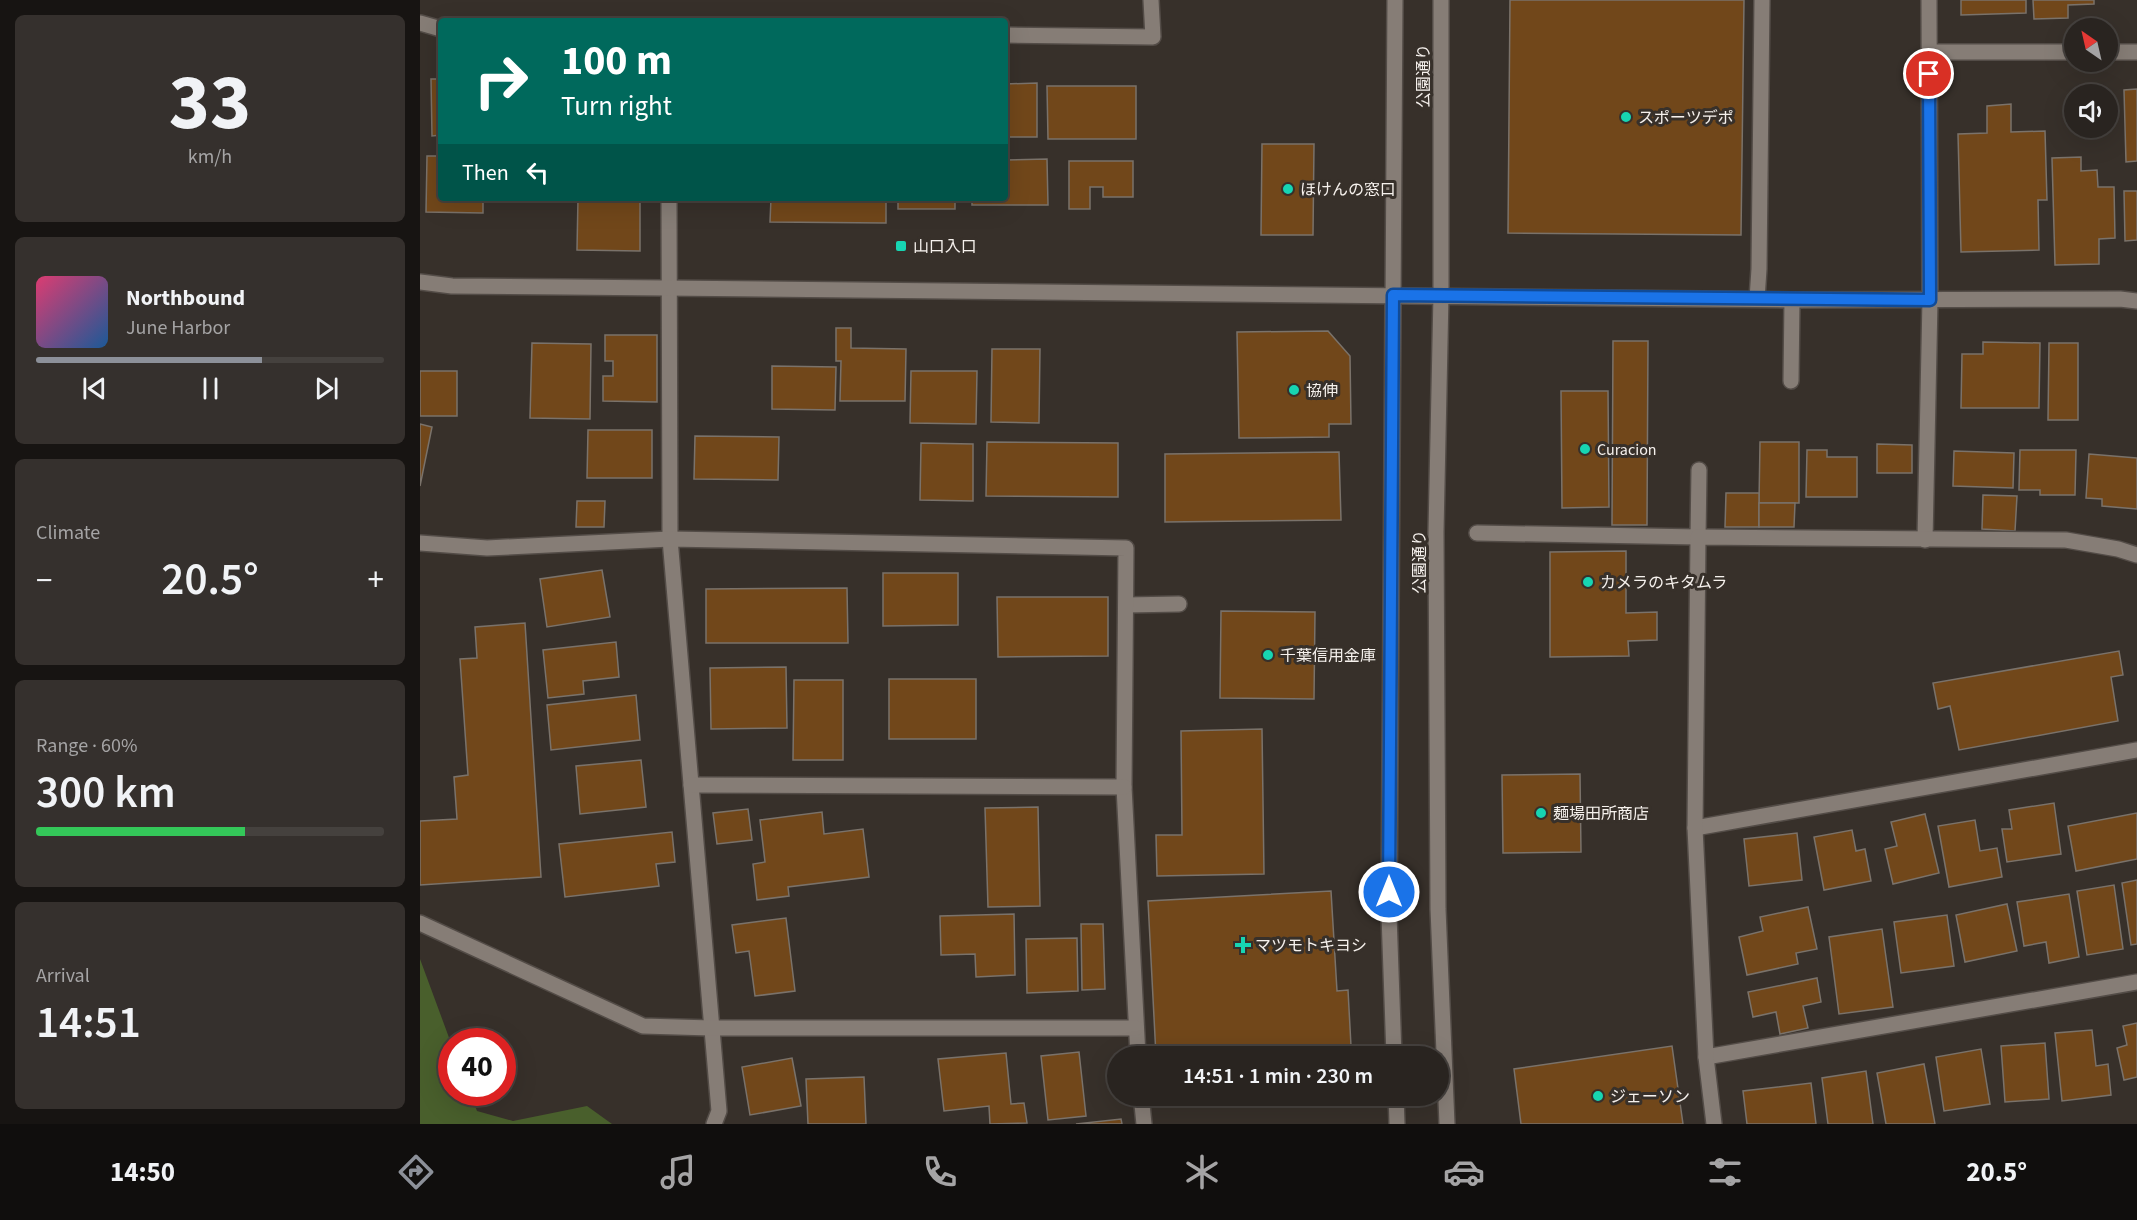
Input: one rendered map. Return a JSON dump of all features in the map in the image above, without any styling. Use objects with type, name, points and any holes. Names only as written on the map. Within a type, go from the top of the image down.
[{"type":"street","points":[[1008,35],[1153,37],[1151,0]]},
{"type":"street","name":"公園通り","points":[[1394,1046],[1389,915],[1395,0]]},
{"type":"street","name":"公園通り","points":[[1441,0],[1441,295],[1436,531],[1438,909],[1448,1124]]},
{"type":"street","points":[[1757,299],[1762,0]]},
{"type":"street","points":[[1925,540],[1930,300],[1929,0]]},
{"type":"street","points":[[420,23],[438,28]]},
{"type":"street","points":[[1929,52],[2064,52]]},
{"type":"street","points":[[2118,52],[2137,52]]},
{"type":"street","points":[[669,201],[670,539],[719,1111],[714,1124]]},
{"type":"street","points":[[420,282],[452,286],[1792,300],[2120,299],[2137,301]]},
{"type":"street","points":[[1791,381],[1792,300]]},
{"type":"street","points":[[1699,470],[1695,828],[1706,1058],[1714,1124]]},
{"type":"street","points":[[1477,533],[2066,540],[2118,549],[2137,555]]},
{"type":"street","points":[[420,543],[487,548],[670,539],[1126,548],[1124,787],[1137,1046]]},
{"type":"street","points":[[1126,605],[1179,604]]},
{"type":"street","points":[[1695,828],[2137,750]]},
{"type":"street","points":[[691,785],[1124,787]]},
{"type":"street","points":[[420,923],[643,1026],[1136,1028]]},
{"type":"street","points":[[1706,1058],[2137,982]]},
{"type":"street","points":[[1142,1106],[1144,1124]]},
{"type":"street","points":[[1396,1106],[1397,1124]]},
{"type":"green space","points":[[420,959],[445,1028],[438,1028],[438,1106],[475,1106],[477,1111],[513,1121],[587,1106],[612,1124],[420,1124]]},
{"type":"building","name":"スポーツデポ","points":[[1510,0],[1744,0],[1741,235],[1508,233]]},
{"type":"building","points":[[1961,0],[2026,0],[2026,13],[1961,15]]},
{"type":"building","points":[[2033,0],[2094,0],[2094,4],[2068,5],[2068,18],[2034,19]]},
{"type":"building","points":[[431,79],[438,79],[438,135],[432,136]]},
{"type":"building","points":[[1037,83],[1037,137],[1008,137],[1008,84]]},
{"type":"building","points":[[1047,86],[1136,86],[1136,139],[1048,139]]},
{"type":"building","points":[[2137,89],[2137,161],[2126,162],[2124,90]]},
{"type":"building","points":[[2011,104],[2011,132],[2045,131],[2047,200],[2038,200],[2039,250],[1961,252],[1958,134],[1987,133],[1987,106]]},
{"type":"building","name":"ほけんの窓口","points":[[1262,144],[1314,144],[1313,235],[1261,235]]},
{"type":"building","points":[[427,156],[438,156],[438,201],[483,201],[483,213],[426,212]]},
{"type":"building","points":[[2081,157],[2081,171],[2097,170],[2098,187],[2114,187],[2115,238],[2099,239],[2099,264],[2055,265],[2052,158]]},
{"type":"building","points":[[1047,159],[1048,205],[972,205],[972,201],[1008,201],[1008,160]]},
{"type":"building","points":[[1069,161],[1133,161],[1133,197],[1103,197],[1103,187],[1090,187],[1090,209],[1069,209]]},
{"type":"building","points":[[2124,191],[2137,191],[2137,240],[2125,241]]},
{"type":"building","points":[[578,201],[640,201],[640,251],[577,250]]},
{"type":"building","points":[[771,201],[886,201],[886,223],[770,222]]},
{"type":"building","points":[[898,201],[955,201],[955,209],[898,209]]},
{"type":"building","points":[[836,328],[851,328],[851,348],[906,349],[905,401],[840,401],[841,361],[836,361]]},
{"type":"building","name":"協伸","points":[[1328,331],[1350,356],[1351,424],[1329,424],[1329,437],[1239,438],[1237,332]]},
{"type":"building","points":[[605,335],[657,335],[657,402],[603,401],[603,376],[613,376],[613,361],[605,361]]},
{"type":"building","points":[[1613,341],[1648,341],[1647,525],[1612,525]]},
{"type":"building","points":[[1983,342],[2040,343],[2039,408],[1961,408],[1962,354],[1983,354]]},
{"type":"building","points":[[532,343],[591,344],[590,419],[530,418]]},
{"type":"building","points":[[2049,343],[2078,343],[2078,420],[2048,420]]},
{"type":"building","points":[[992,349],[1040,349],[1039,423],[991,422]]},
{"type":"building","points":[[772,366],[836,367],[835,410],[772,409]]},
{"type":"building","points":[[420,371],[457,371],[457,416],[420,416]]},
{"type":"building","points":[[911,371],[977,371],[976,424],[910,423]]},
{"type":"building","name":"Curacion","points":[[1561,391],[1608,391],[1609,507],[1562,508]]},
{"type":"building","points":[[420,424],[432,427],[420,486]]},
{"type":"building","points":[[588,430],[652,430],[652,478],[587,478]]},
{"type":"building","points":[[695,436],[779,437],[778,480],[694,479]]},
{"type":"building","points":[[987,442],[1118,443],[1118,497],[986,496]]},
{"type":"building","points":[[1760,442],[1799,442],[1799,503],[1759,503]]},
{"type":"building","points":[[921,443],[973,444],[973,501],[920,500]]},
{"type":"building","points":[[1877,444],[1912,445],[1912,473],[1877,473]]},
{"type":"building","points":[[1807,450],[1827,450],[1827,457],[1857,457],[1857,497],[1806,497]]},
{"type":"building","points":[[2020,450],[2076,450],[2075,495],[2040,495],[2040,490],[2019,490]]},
{"type":"building","points":[[1954,451],[2014,453],[2013,488],[1953,486]]},
{"type":"building","points":[[1339,452],[1341,520],[1165,522],[1165,454]]},
{"type":"building","points":[[2089,454],[2137,458],[2137,509],[2102,506],[2102,499],[2086,498]]},
{"type":"building","points":[[1726,493],[1759,493],[1759,527],[1725,527]]},
{"type":"building","points":[[1983,495],[2017,496],[2015,531],[1982,529]]},
{"type":"building","points":[[577,501],[605,501],[604,527],[576,527]]},
{"type":"building","points":[[1759,503],[1795,503],[1794,527],[1759,527]]},
{"type":"building","name":"カメラのキタムラ","points":[[1626,551],[1626,613],[1657,612],[1657,640],[1628,641],[1629,656],[1550,657],[1550,552]]},
{"type":"building","points":[[602,570],[610,617],[547,627],[540,579]]},
{"type":"building","points":[[883,573],[958,573],[958,625],[883,626]]},
{"type":"building","points":[[847,588],[848,643],[706,643],[706,589]]},
{"type":"building","points":[[997,597],[1108,597],[1108,656],[998,657]]},
{"type":"building","name":"千葉信用金庫","points":[[1221,611],[1315,612],[1314,699],[1220,698]]},
{"type":"building","points":[[525,623],[541,877],[420,885],[420,821],[457,819],[454,777],[468,775],[460,659],[477,658],[475,627]]},
{"type":"building","points":[[616,642],[619,677],[583,681],[584,694],[548,698],[543,650]]},
{"type":"building","points":[[2119,651],[2123,675],[2111,677],[2118,721],[1959,750],[1950,706],[1938,709],[1933,683]]},
{"type":"building","points":[[786,667],[787,728],[711,729],[710,668]]},
{"type":"building","points":[[889,679],[976,679],[976,739],[889,739]]},
{"type":"building","points":[[794,680],[843,680],[843,760],[793,760]]},
{"type":"building","points":[[636,695],[640,740],[551,750],[547,705]]},
{"type":"building","points":[[1262,729],[1264,874],[1157,876],[1156,835],[1182,835],[1181,731]]},
{"type":"building","points":[[641,760],[646,807],[580,814],[576,766]]},
{"type":"building","name":"麺場田所商店","points":[[1580,774],[1581,852],[1503,853],[1502,775]]},
{"type":"building","points":[[2054,803],[2061,854],[2007,862],[2002,829],[2012,829],[2009,810]]},
{"type":"building","points":[[1038,807],[1040,906],[988,907],[985,808]]},
{"type":"building","points":[[748,809],[752,840],[717,844],[713,813]]},
{"type":"building","points":[[822,812],[824,834],[863,829],[869,877],[788,887],[789,896],[757,900],[753,864],[765,862],[760,820]]},
{"type":"building","points":[[2137,813],[2137,859],[2076,871],[2068,826]]},
{"type":"building","points":[[1925,814],[1939,873],[1893,884],[1885,849],[1897,846],[1891,822]]},
{"type":"building","points":[[1975,820],[1980,851],[1997,848],[2002,877],[1949,887],[1938,826]]},
{"type":"building","points":[[1852,830],[1856,851],[1865,849],[1871,881],[1824,890],[1814,837]]},
{"type":"building","points":[[672,832],[675,862],[656,864],[659,886],[565,897],[559,844]]},
{"type":"building","points":[[1797,833],[1802,880],[1749,886],[1744,839]]},
{"type":"building","points":[[2137,880],[2137,944],[2131,945],[2122,883]]},
{"type":"building","points":[[2114,885],[2123,949],[2087,955],[2077,891]]},
{"type":"building","name":"マツモトキヨシ","points":[[1331,891],[1337,991],[1348,990],[1351,1046],[1155,1046],[1148,901]]},
{"type":"building","points":[[2069,894],[2079,957],[2049,963],[2046,942],[2024,946],[2017,902]]},
{"type":"building","points":[[2007,904],[2017,951],[1965,962],[1956,915]]},
{"type":"building","points":[[1808,907],[1817,949],[1796,953],[1798,964],[1747,975],[1739,937],[1763,931],[1760,917]]},
{"type":"building","points":[[1014,914],[1015,975],[976,977],[975,954],[941,955],[940,916]]},
{"type":"building","points":[[1947,915],[1954,966],[1901,973],[1894,922]]},
{"type":"building","points":[[786,918],[795,991],[755,996],[749,951],[736,953],[732,925]]},
{"type":"building","points":[[1081,924],[1103,924],[1105,989],[1082,990]]},
{"type":"building","points":[[1882,929],[1893,1007],[1839,1014],[1829,937]]},
{"type":"building","points":[[1077,938],[1078,991],[1027,993],[1026,939]]},
{"type":"building","points":[[1817,978],[1821,1002],[1803,1006],[1808,1028],[1780,1034],[1776,1012],[1753,1017],[1748,992]]},
{"type":"building","points":[[2137,1023],[2137,1077],[2124,1080],[2117,1048],[2127,1045],[2123,1026]]},
{"type":"building","points":[[2092,1030],[2096,1066],[2108,1064],[2111,1095],[2062,1101],[2055,1033]]},
{"type":"building","points":[[2045,1043],[2049,1099],[2005,1102],[2001,1046]]},
{"type":"building","name":"ジェーソン","points":[[1672,1046],[1683,1124],[1521,1124],[1514,1069]]},
{"type":"building","points":[[1981,1049],[1990,1104],[1944,1111],[1936,1057]]},
{"type":"building","points":[[1079,1052],[1086,1116],[1048,1120],[1041,1056]]},
{"type":"building","points":[[1006,1053],[1011,1104],[1024,1103],[1027,1123],[990,1124],[989,1106],[944,1111],[938,1059]]},
{"type":"building","points":[[792,1058],[801,1106],[750,1115],[742,1067]]},
{"type":"building","points":[[1924,1064],[1935,1124],[1886,1124],[1877,1073]]},
{"type":"building","points":[[1866,1071],[1873,1124],[1828,1124],[1822,1078]]},
{"type":"building","points":[[864,1077],[866,1124],[808,1124],[806,1079]]},
{"type":"building","points":[[1811,1083],[1816,1124],[1747,1124],[1743,1091]]},
{"type":"building","points":[[1121,1119],[1122,1124],[1076,1124]]},
{"type":"place","name":"スポーツデポ","points":[[1626,117]]},
{"type":"place","name":"ほけんの窓口","points":[[1288,189]]},
{"type":"place","name":"山口入口","points":[[901,246]]},
{"type":"place","name":"協伸","points":[[1294,390]]},
{"type":"place","name":"Curacion","points":[[1585,449]]},
{"type":"place","name":"カメラのキタムラ","points":[[1588,582]]},
{"type":"place","name":"千葉信用金庫","points":[[1268,655]]},
{"type":"place","name":"麺場田所商店","points":[[1541,813]]},
{"type":"place","name":"マツモトキヨシ","points":[[1243,945]]},
{"type":"place","name":"ジェーソン","points":[[1598,1096]]},
{"type":"route","points":[[1389,892],[1393,295],[1930,300],[1929,74]]}]
